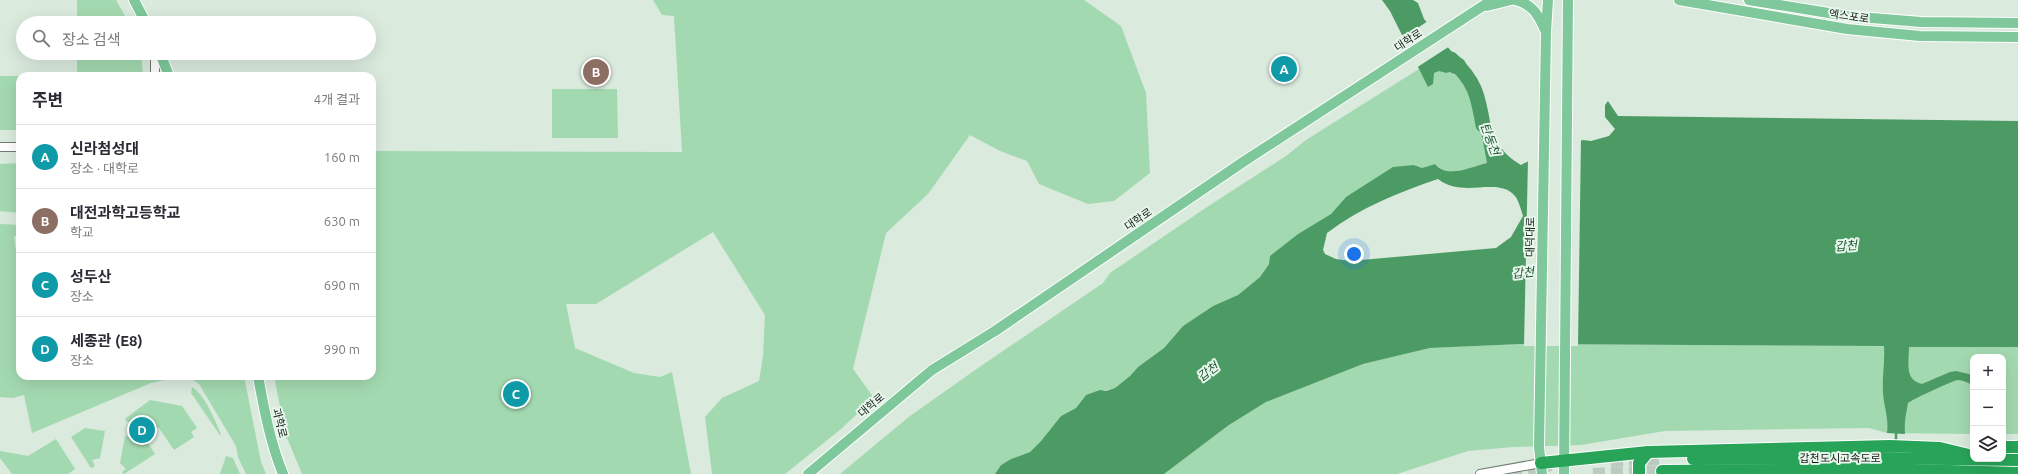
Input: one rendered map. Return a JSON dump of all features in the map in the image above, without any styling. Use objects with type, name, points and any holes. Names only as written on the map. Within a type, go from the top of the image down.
[{"type":"highway","points":[[1541,468],[1565,460],[1648,452],[1890,446],[1970,448]]},
{"type":"highway","points":[[2006,447],[2018,447]]},
{"type":"highway","points":[[1940,448],[1970,455]]},
{"type":"highway","points":[[1639,474],[1639,463],[1648,452]]},
{"type":"highway","name":"갑천도시고속도로","points":[[1970,459],[1662,465],[2018,473]]},
{"type":"highway","name":"갑천도시고속도로","points":[[2006,460],[2018,460]]},
{"type":"main road","points":[[134,0],[142,16]]},
{"type":"main road","name":"대학로","points":[[808,474],[932,370],[995,331],[1243,162],[1492,0]]},
{"type":"main road","points":[[1476,10],[1499,2],[1511,0]]},
{"type":"main road","points":[[1514,0],[1525,2],[1540,17],[1546,32]]},
{"type":"main road","name":"대덕대로","points":[[1541,468],[1539,447],[1546,32],[1548,0]]},
{"type":"main road","name":"엑스포로","points":[[1679,0],[1846,29],[1920,36],[2018,37]]},
{"type":"main road","name":"엑스포로","points":[[1749,0],[1847,16],[1921,22],[2018,23]]},
{"type":"main road","points":[[1564,474],[1568,1]]},
{"type":"main road","points":[[163,60],[167,72]]},
{"type":"main road","name":"과학로","points":[[259,380],[265,415],[276,457],[283,474]]},
{"type":"street","points":[[155,72],[156,60]]},
{"type":"street","points":[[0,147],[16,147]]},
{"type":"street","points":[[1480,474],[1541,468]]},
{"type":"shaded area","points":[[77,0],[116,0],[125,16],[77,16]]},
{"type":"shaded area","points":[[653,0],[1084,0],[1121,26],[1146,93],[1150,173],[1114,201],[1088,204],[1039,184],[1027,161],[1000,151],[970,135],[928,194],[886,233],[853,369],[874,398],[841,429],[785,474],[712,474],[705,417],[722,398],[759,381],[763,356],[765,315],[713,232],[596,304],[566,304],[575,348],[634,373],[660,377],[672,372],[691,474],[302,474],[285,433],[275,380],[376,380],[376,151],[682,152],[674,16],[662,15]]},
{"type":"shaded area","points":[[77,60],[142,60],[143,72],[77,72]]},
{"type":"shaded area","points":[[1419,69],[1428,86],[1434,73],[1439,70],[1446,73],[1450,72],[1455,75],[1462,74],[1471,88],[1477,107],[1479,129],[1487,163],[1460,171],[1446,171],[1435,164],[1422,168],[1414,165],[1346,197],[1331,214],[1298,234],[1271,256],[1269,264],[1260,277],[1238,295],[1213,306],[1183,326],[1164,348],[1138,367],[1130,376],[1115,388],[1086,395],[1076,408],[1061,416],[1030,452],[1011,459],[1001,465],[995,474],[840,474],[910,416],[1103,283],[1110,273],[1207,207],[1286,156],[1306,140]]},
{"type":"shaded area","points":[[0,76],[16,76],[16,130],[0,130]]},
{"type":"shaded area","points":[[552,89],[617,89],[618,138],[552,138]]},
{"type":"shaded area","points":[[16,163],[16,213],[0,211],[0,164]]},
{"type":"shaded area","points":[[0,224],[16,225],[16,236],[14,236],[16,251],[16,380],[164,380],[151,383],[32,433],[24,395],[13,398],[0,397]]},
{"type":"shaded area","points":[[1521,344],[2018,347],[2018,434],[2006,434],[2006,354],[1970,354],[1970,434],[1887,433],[1869,428],[1665,431],[1581,445],[1513,447],[1468,451],[1397,474],[1164,474],[1229,425],[1266,402],[1363,364],[1430,348]]},
{"type":"shaded area","points":[[193,380],[245,380],[261,462],[266,474],[246,474],[238,457],[236,446],[199,384]]},
{"type":"shaded area","points":[[192,387],[205,402],[221,434],[220,435],[191,393]]},
{"type":"shaded area","points":[[150,400],[182,406],[197,428],[191,432],[194,437],[174,450],[159,428],[125,421],[126,418]]},
{"type":"shaded area","points":[[85,428],[105,431],[100,458],[92,460],[95,466],[91,468],[71,437]]},
{"type":"shaded area","points":[[125,436],[146,440],[155,454],[124,474],[122,472],[126,469],[120,463]]},
{"type":"shaded area","points":[[56,439],[75,469],[68,474],[12,474],[0,458],[0,451],[28,456]]},
{"type":"shaded area","points":[[226,456],[233,458],[240,474],[220,474]]},
{"type":"water","points":[[1382,0],[1413,0],[1418,3],[1424,19],[1452,52],[1464,60],[1469,69],[1458,75],[1450,72],[1446,73],[1439,71],[1434,73],[1433,84],[1428,87],[1390,11]]},
{"type":"water","name":"갑천","points":[[1608,101],[1618,116],[2018,121],[2018,347],[1909,347],[1909,370],[1912,379],[1916,382],[1922,384],[1950,372],[1956,371],[1970,374],[1970,384],[1958,380],[1941,386],[1908,403],[1905,434],[1887,433],[1883,387],[1884,346],[1521,344],[1430,348],[1363,364],[1266,402],[1229,425],[1164,474],[995,474],[1001,465],[1011,459],[1030,452],[1061,416],[1076,408],[1086,395],[1100,390],[1106,391],[1115,388],[1130,376],[1138,367],[1164,348],[1183,326],[1213,306],[1238,295],[1260,277],[1269,264],[1270,256],[1298,234],[1331,214],[1346,197],[1393,167],[1414,165],[1422,168],[1435,164],[1446,171],[1460,171],[1487,163],[1479,129],[1477,107],[1483,106],[1492,132],[1500,147],[1513,160],[1521,165],[1551,149],[1583,140],[1591,141],[1609,136],[1615,129],[1605,117],[1605,105]],"holes":[[[1438,179],[1448,185],[1458,187],[1499,188],[1508,190],[1515,196],[1523,216],[1511,237],[1496,248],[1350,261],[1336,259],[1325,254],[1323,250],[1327,233],[1366,208],[1394,195]]]},
{"type":"pier","points":[[1428,21],[1450,46],[1416,68],[1401,39]]},
{"type":"pier","points":[[1581,138],[1578,346],[1524,346],[1528,159],[1551,148]]},
{"type":"waterway","name":"탄동천","points":[[1451,59],[1465,74],[1474,89],[1483,125]]},
{"type":"waterway","points":[[1896,430],[1896,439]]},
{"type":"tunnel","points":[[1611,461],[1662,459]]},
{"type":"tunnel","points":[[1510,474],[1551,465]]},
{"type":"tunnel","points":[[1593,474],[1662,471]]},
{"type":"place","name":"신라첨성대","points":[[1284,69]]},
{"type":"place","name":"대전과학고등학교","points":[[596,72]]},
{"type":"place","name":"성두산","points":[[516,394]]},
{"type":"place","name":"세종관 (E8)","points":[[142,430]]}]
